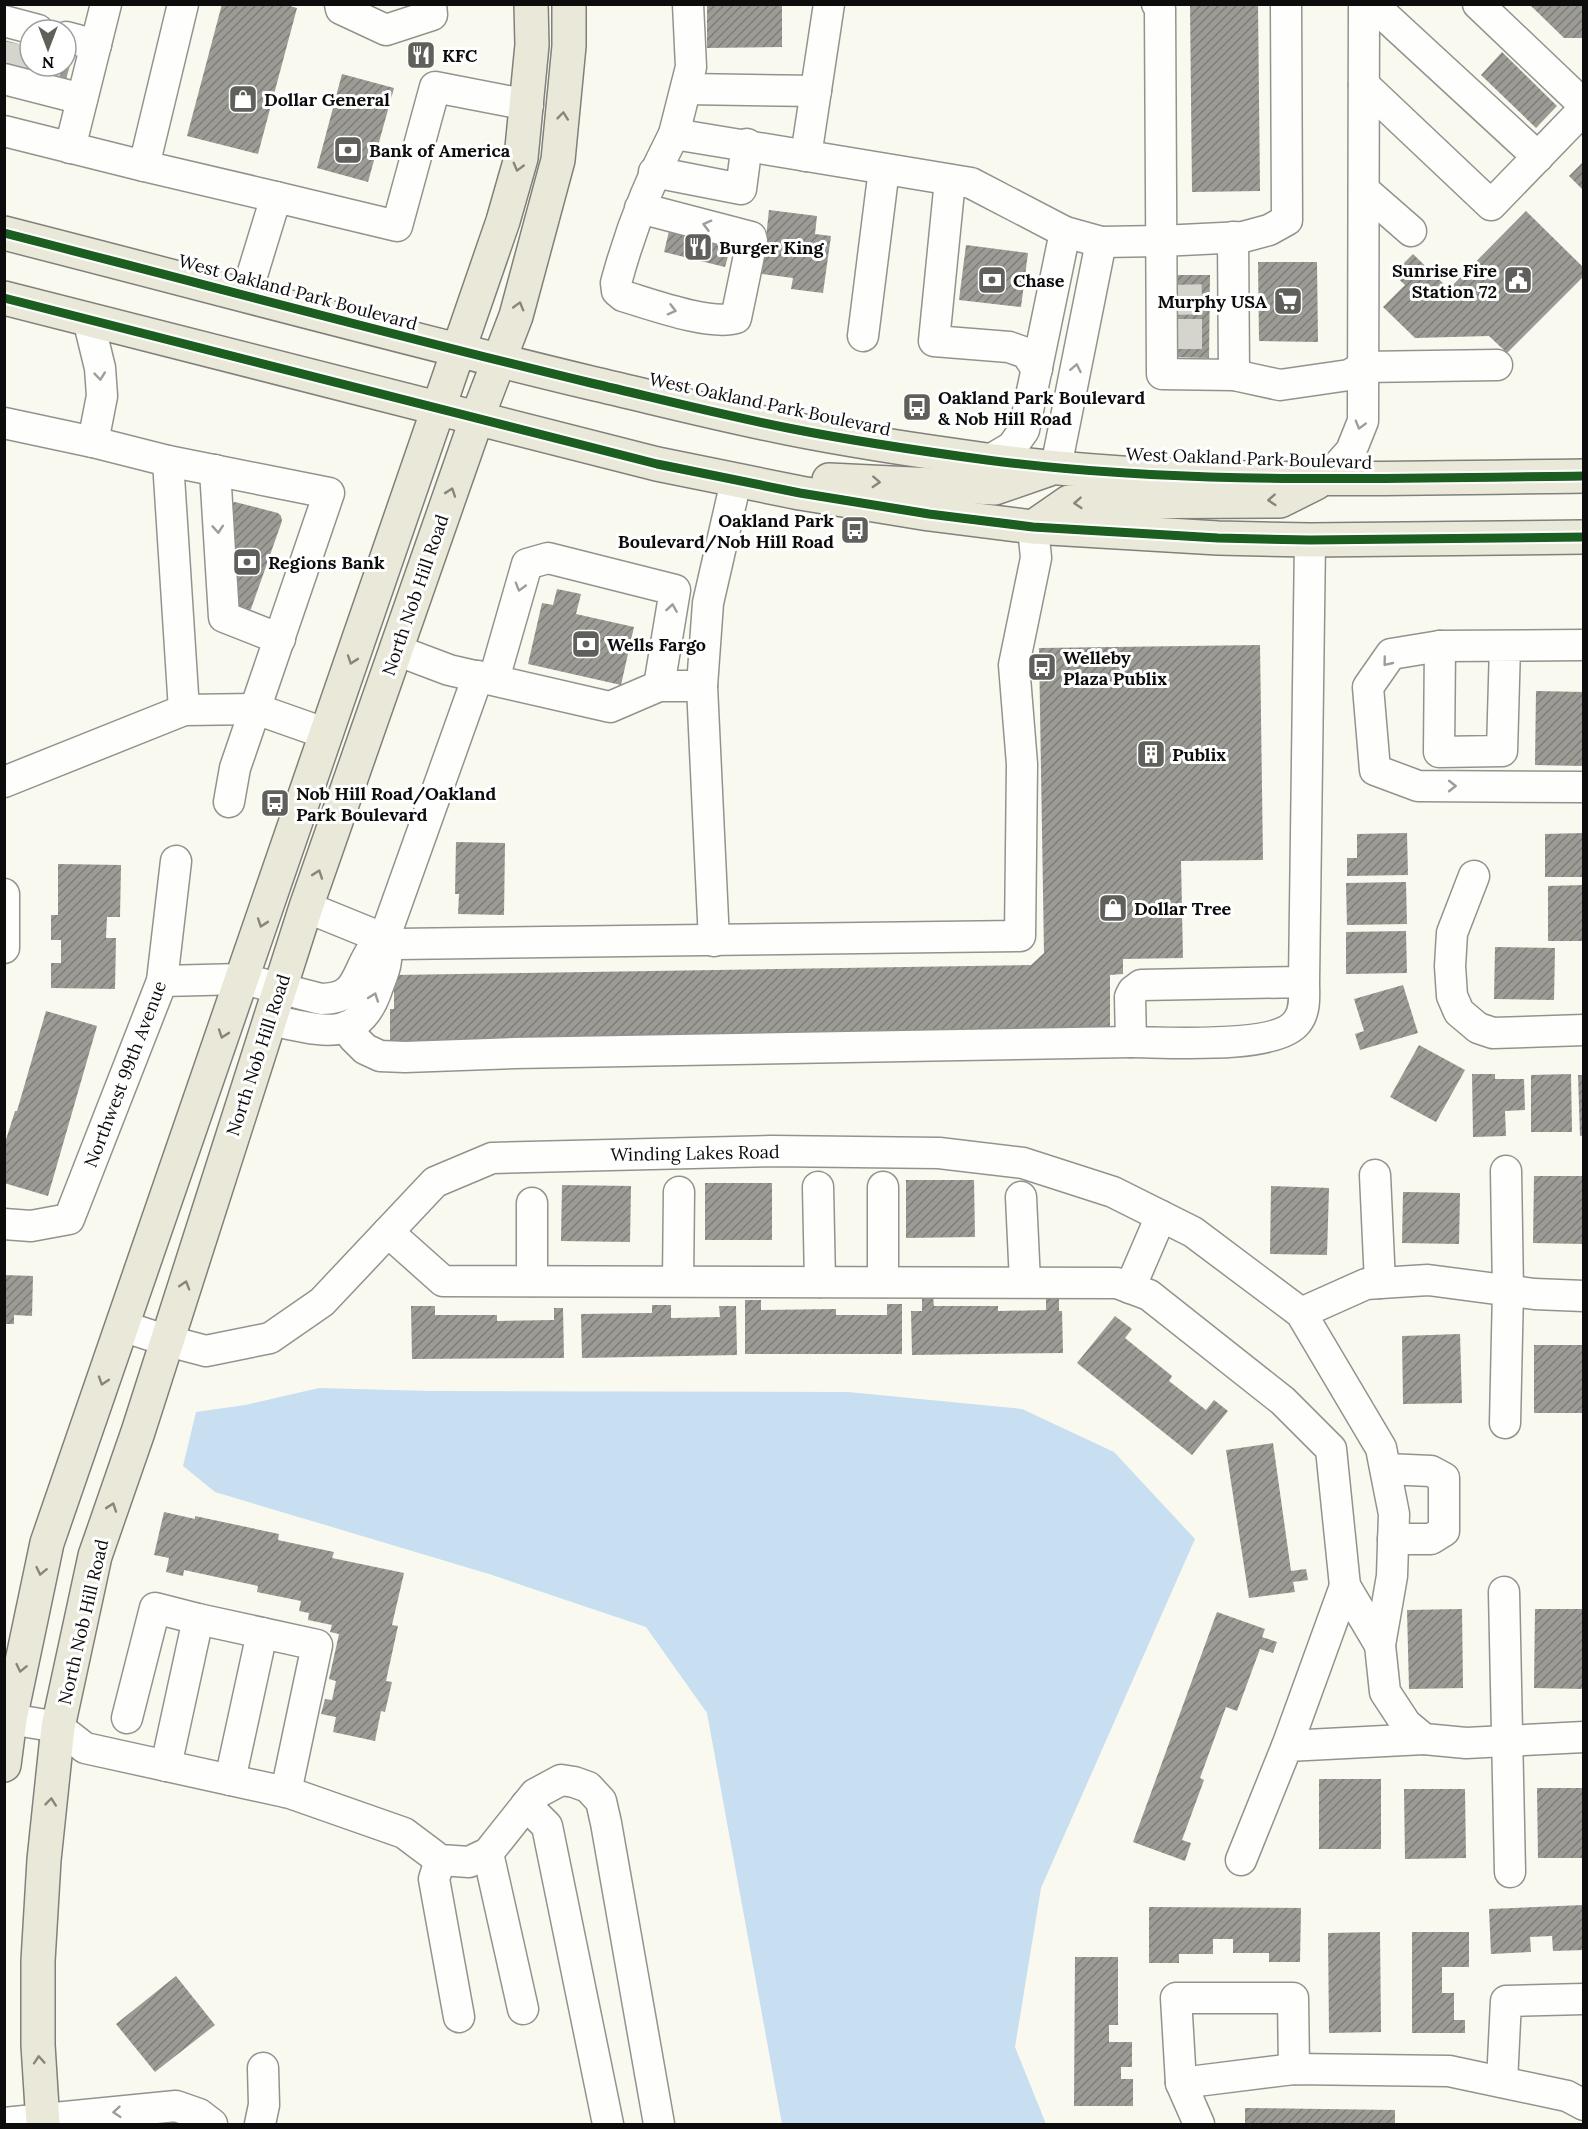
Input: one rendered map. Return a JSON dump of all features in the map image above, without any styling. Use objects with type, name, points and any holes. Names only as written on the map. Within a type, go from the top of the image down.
[{"type":"main road","name":"North Nob Hill Road","points":[[4,1765],[7,1719],[47,1543],[503,221],[521,158],[528,105],[532,45],[531,4]]},
{"type":"main road","name":"North Nob Hill Road","points":[[43,2122],[38,2045],[38,1961],[44,1860],[58,1727],[95,1556],[168,1341],[306,906],[477,418],[517,312],[558,160],[569,46],[569,4]]},
{"type":"main road","name":"West Oakland Park Boulevard","points":[[4,233],[459,351],[790,429],[990,460],[1056,467],[1326,479],[1584,476]]},
{"type":"main road","points":[[4,298],[657,464],[800,493],[929,514],[1033,527],[1218,538],[1310,540],[1584,537]]},
{"type":"main road","points":[[800,493],[826,480],[995,488],[1056,467]]},
{"type":"main road","points":[[1033,527],[1069,502],[1280,501],[1326,479]]},
{"type":"street","points":[[70,148],[106,4]]},
{"type":"street","points":[[144,166],[183,4]]},
{"type":"street","points":[[340,4],[341,9],[386,30],[432,15],[431,4]]},
{"type":"street","points":[[372,4],[387,8],[400,7],[404,4]]},
{"type":"street","points":[[640,208],[750,237],[752,241],[736,318],[726,321],[678,312],[622,296],[617,291],[615,283],[640,208],[654,172],[674,134],[686,89],[691,67],[688,4]]},
{"type":"street","points":[[806,156],[829,4]]},
{"type":"street","points":[[1157,4],[1160,8],[1161,241],[1166,300],[1166,334],[1162,374],[1234,375],[1280,385],[1349,375],[1363,367],[1497,365]]},
{"type":"street","points":[[674,134],[747,144],[971,183],[1065,232],[1101,242],[1233,237],[1269,230],[1287,220],[1286,4]]},
{"type":"street","points":[[1326,479],[1351,451],[1363,421],[1364,4]]},
{"type":"street","points":[[1372,4],[1538,157]]},
{"type":"street","points":[[1364,85],[1491,205],[1584,107],[1478,4]]},
{"type":"street","points":[[78,40],[96,45]]},
{"type":"street","points":[[14,42],[43,83],[82,99]]},
{"type":"street","points":[[4,131],[397,226],[435,87],[528,105]]},
{"type":"street","points":[[686,89],[816,91]]},
{"type":"street","points":[[654,172],[741,189],[747,144]]},
{"type":"street","points":[[863,336],[884,169]]},
{"type":"street","points":[[950,180],[934,341],[1009,347],[1026,353],[1037,369]]},
{"type":"street","points":[[1364,190],[1411,231]]},
{"type":"street","points":[[246,295],[276,197]]},
{"type":"street","points":[[990,460],[1012,447],[1024,430],[1065,232]]},
{"type":"street","points":[[1233,237],[1222,299],[1222,334],[1234,375]]},
{"type":"street","points":[[1056,467],[1101,242]]},
{"type":"street","points":[[88,319],[100,368],[102,396],[93,442]]},
{"type":"street","points":[[4,423],[168,461],[328,494],[235,768],[229,802]]},
{"type":"street","points":[[168,461],[184,710]]},
{"type":"street","points":[[215,470],[224,617],[280,639]]},
{"type":"street","points":[[714,940],[702,686],[708,603],[736,481]]},
{"type":"street","points":[[306,906],[397,944],[1020,936],[1022,764],[1014,665],[1036,558],[1033,527]]},
{"type":"street","points":[[351,1026],[352,1037],[365,1049],[380,1056],[405,1057],[514,1053],[1252,1041],[1280,1035],[1297,1022],[1304,1005],[1310,540]]},
{"type":"street","points":[[162,981],[243,979],[321,999],[335,999],[353,987],[371,951],[384,939],[486,678],[527,564],[548,558],[675,590],[659,686]]},
{"type":"street","points":[[1584,645],[1440,646],[1391,654],[1368,687],[1375,770],[1418,786],[1584,787]]},
{"type":"street","points":[[1440,646],[1439,752],[1502,751],[1505,646]]},
{"type":"street","points":[[396,650],[449,670],[610,707],[659,686],[702,686]]},
{"type":"street","points":[[4,782],[184,710],[256,709],[327,734]]},
{"type":"street","name":"Northwest 99th Avenue","points":[[4,1224],[31,1226],[69,1219],[162,981],[176,861]]},
{"type":"street","points":[[1474,876],[1452,933],[1450,966],[1452,996],[1459,1012],[1478,1028],[1493,1033],[1584,1030]]},
{"type":"street","points":[[4,948],[5,894]]},
{"type":"street","points":[[269,1020],[334,1031],[351,1026],[362,1019],[370,1008],[388,959],[384,939]]},
{"type":"street","points":[[1131,1042],[1130,997],[1133,991],[1141,985],[1304,982]]},
{"type":"street","name":"Winding Lakes Road","points":[[122,1326],[206,1351],[270,1338],[322,1302],[435,1182],[492,1158],[749,1152],[939,1153],[1023,1163],[1113,1192],[1193,1232],[1301,1312],[1382,1448],[1394,1514],[1392,1576],[1380,1646],[1385,1692],[1406,1724],[1424,1739]]},
{"type":"street","points":[[1505,1423],[1508,1291],[1506,1171]]},
{"type":"street","points":[[1375,1175],[1380,1283]]},
{"type":"street","points":[[818,1187],[820,1282]]},
{"type":"street","points":[[883,1187],[883,1282]]},
{"type":"street","points":[[678,1281],[679,1192]]},
{"type":"street","points":[[1021,1197],[1025,1282]]},
{"type":"street","points":[[532,1203],[532,1281]]},
{"type":"street","points":[[1130,1288],[1161,1216]]},
{"type":"street","points":[[388,1232],[443,1281],[1025,1282],[1117,1283],[1130,1288],[1149,1296],[1283,1401],[1331,1449],[1345,1586],[1380,1646]]},
{"type":"street","points":[[1301,1312],[1366,1284],[1428,1280],[1508,1291],[1584,1296]]},
{"type":"street","points":[[1386,1469],[1431,1471],[1444,1478],[1444,1531],[1431,1539],[1393,1539]]},
{"type":"street","points":[[1241,1860],[1287,1746],[1345,1586]]},
{"type":"street","points":[[1504,1592],[1510,1872]]},
{"type":"street","points":[[127,1718],[155,1608],[317,1646],[286,1792]]},
{"type":"street","points":[[166,1766],[198,1619]]},
{"type":"street","points":[[230,1780],[262,1633]]},
{"type":"street","points":[[7,1719],[58,1727],[85,1748],[286,1792],[404,1833],[440,1860],[469,1862],[488,1853],[535,1794],[561,1780],[588,1787],[601,1801],[659,2124]]},
{"type":"street","points":[[1287,1746],[1424,1739],[1466,1743],[1584,1737]]},
{"type":"street","points":[[526,1805],[547,1826],[608,2124]]},
{"type":"street","points":[[488,1853],[523,2008]]},
{"type":"street","points":[[440,1860],[434,1880],[459,2017]]},
{"type":"street","points":[[1199,2124],[1181,2083],[1176,1998],[1293,1998],[1294,2069]]},
{"type":"street","points":[[1502,2082],[1506,2001],[1584,1999]]},
{"type":"street","points":[[260,2124],[264,2105],[263,2068]]},
{"type":"street","points":[[1181,2083],[1294,2069],[1449,2071],[1567,2096],[1583,2105],[1584,2095]]},
{"type":"street","points":[[4,2123],[159,2116],[176,2106],[199,2114],[212,2124]]},
{"type":"water","points":[[319,1388],[430,1391],[848,1392],[1022,1409],[1114,1452],[1195,1539],[1041,1888],[1015,2047],[1046,2124],[782,2124],[707,1713],[646,1627],[489,1574],[215,1492],[183,1466],[196,1412],[245,1405]]},
{"type":"building","points":[[222,4],[283,4],[297,8],[258,154],[187,136]]},
{"type":"building","points":[[707,4],[782,4],[782,47],[707,48]]},
{"type":"building","points":[[1190,4],[1258,4],[1260,191],[1192,192]]},
{"type":"building","points":[[1529,4],[1584,4],[1584,38],[1564,38]]},
{"type":"building","points":[[4,40],[18,44],[18,71],[4,67]]},
{"type":"building","points":[[1502,52],[1557,106],[1536,128],[1481,75]]},
{"type":"building","points":[[342,74],[394,88],[368,182],[317,168]]},
{"type":"building","points":[[46,78],[66,78],[65,83]]},
{"type":"building","points":[[1584,161],[1584,191],[1569,176]]},
{"type":"building","points":[[769,210],[817,216],[815,234],[831,236],[823,293],[791,289],[793,278],[762,274]]},
{"type":"building","name":"Sunrise Fire Station 72","points":[[1526,211],[1584,268],[1584,276],[1507,353],[1489,336],[1415,338],[1383,307],[1405,285],[1393,274],[1413,254],[1449,289]]},
{"type":"building","name":"Burger King","points":[[670,227],[732,242],[725,267],[664,252]]},
{"type":"building","points":[[966,245],[1028,253],[1021,307],[959,300]]},
{"type":"building","name":"Murphy USA","points":[[1258,262],[1317,262],[1318,342],[1259,341]]},
{"type":"building","points":[[1172,275],[1210,275],[1209,358],[1171,357]]},
{"type":"building","name":"Regions Bank","points":[[235,502],[278,513],[282,521],[251,609],[246,613],[236,613],[229,504]]},
{"type":"building","points":[[557,589],[581,594],[576,614],[634,627],[621,685],[528,664],[542,603],[553,605]]},
{"type":"building","name":"Publix","points":[[1260,645],[1263,860],[1181,861],[1183,958],[1123,959],[1123,974],[1110,975],[1110,1032],[390,1043],[390,1009],[394,1009],[394,975],[1031,965],[1044,953],[1039,648]]},
{"type":"building","points":[[1536,691],[1584,692],[1584,766],[1535,765]]},
{"type":"building","points":[[1407,833],[1408,875],[1347,876],[1347,858],[1357,858],[1357,834]]},
{"type":"building","points":[[1584,833],[1584,877],[1545,877],[1545,834]]},
{"type":"building","points":[[456,842],[505,843],[504,915],[458,914],[459,894],[455,894]]},
{"type":"building","points":[[58,864],[121,865],[120,917],[107,917],[106,938],[116,938],[115,989],[51,988],[51,963],[61,963],[61,940],[51,940],[51,915],[58,915]]},
{"type":"building","points":[[1406,882],[1407,924],[1347,925],[1346,883]]},
{"type":"building","points":[[1584,885],[1584,941],[1548,941],[1548,886]]},
{"type":"building","points":[[1406,931],[1407,973],[1346,974],[1346,932]]},
{"type":"building","points":[[1495,947],[1555,948],[1554,1000],[1494,999]]},
{"type":"building","points":[[1403,985],[1418,1033],[1360,1050],[1355,1034],[1364,1031],[1354,999]]},
{"type":"building","points":[[46,1011],[97,1026],[48,1196],[4,1183],[4,1146],[15,1111],[17,1111]]},
{"type":"building","points":[[1419,1045],[1465,1070],[1436,1122],[1390,1097]]},
{"type":"building","points":[[1472,1074],[1495,1074],[1495,1079],[1524,1079],[1525,1110],[1505,1111],[1506,1136],[1473,1137]]},
{"type":"building","points":[[1571,1074],[1572,1132],[1531,1132],[1531,1075]]},
{"type":"building","points":[[1578,1075],[1584,1075],[1584,1135],[1580,1136]]},
{"type":"building","points":[[1534,1176],[1584,1176],[1584,1244],[1533,1243]]},
{"type":"building","points":[[906,1180],[974,1180],[975,1237],[906,1238]]},
{"type":"building","points":[[705,1183],[772,1183],[772,1240],[705,1240]]},
{"type":"building","points":[[562,1185],[631,1186],[630,1242],[561,1241]]},
{"type":"building","points":[[1271,1186],[1329,1188],[1327,1255],[1270,1254]]},
{"type":"building","points":[[1403,1192],[1460,1193],[1459,1244],[1402,1243]]},
{"type":"building","points":[[4,1275],[33,1276],[32,1316],[14,1315],[14,1324],[4,1324]]},
{"type":"building","points":[[922,1296],[933,1296],[934,1306],[998,1306],[998,1311],[1046,1310],[1046,1299],[1059,1299],[1059,1311],[1062,1311],[1063,1353],[912,1355],[911,1311],[922,1311]]},
{"type":"building","points":[[745,1300],[761,1300],[761,1310],[836,1309],[836,1315],[887,1315],[887,1304],[902,1304],[902,1354],[745,1354]]},
{"type":"building","points":[[652,1305],[671,1305],[671,1318],[720,1317],[719,1306],[736,1306],[737,1355],[582,1358],[581,1314],[652,1313]]},
{"type":"building","points":[[411,1306],[435,1306],[435,1315],[497,1315],[497,1321],[554,1320],[554,1308],[563,1308],[564,1358],[412,1359]]},
{"type":"building","points":[[1115,1316],[1132,1329],[1125,1338],[1172,1376],[1169,1381],[1206,1410],[1214,1400],[1228,1411],[1192,1455],[1077,1363]]},
{"type":"building","points":[[1460,1334],[1462,1403],[1403,1404],[1402,1336]]},
{"type":"building","points":[[1534,1345],[1584,1345],[1584,1413],[1534,1413]]},
{"type":"building","points":[[1273,1443],[1291,1571],[1306,1569],[1308,1580],[1293,1582],[1295,1592],[1249,1598],[1226,1450]]},
{"type":"building","points":[[164,1512],[195,1519],[195,1516],[279,1534],[278,1540],[334,1552],[332,1558],[404,1573],[392,1625],[398,1626],[386,1681],[392,1682],[385,1712],[381,1711],[375,1741],[333,1732],[336,1717],[321,1714],[325,1699],[332,1700],[336,1681],[329,1679],[339,1634],[330,1632],[332,1625],[308,1620],[309,1613],[299,1611],[301,1601],[257,1592],[258,1586],[184,1570],[183,1576],[166,1572],[169,1558],[154,1555]]},
{"type":"building","points":[[1462,1609],[1463,1688],[1409,1689],[1407,1610]]},
{"type":"building","points":[[1535,1609],[1584,1609],[1584,1689],[1534,1688]]},
{"type":"building","points":[[1217,1612],[1265,1629],[1262,1637],[1277,1642],[1273,1653],[1260,1649],[1237,1711],[1226,1707],[1200,1778],[1204,1780],[1182,1840],[1191,1843],[1185,1861],[1133,1842]]},
{"type":"building","points":[[1319,1779],[1381,1779],[1381,1849],[1319,1849]]},
{"type":"building","points":[[1537,1788],[1584,1788],[1584,1858],[1538,1858]]},
{"type":"building","points":[[1404,1789],[1465,1789],[1466,1858],[1405,1859]]},
{"type":"building","points":[[1584,1905],[1584,1950],[1553,1951],[1552,1936],[1530,1937],[1531,1952],[1491,1954],[1489,1909]]},
{"type":"building","points":[[1149,1907],[1301,1908],[1300,1962],[1269,1962],[1269,1953],[1233,1953],[1233,1939],[1213,1939],[1213,1954],[1179,1954],[1179,1963],[1149,1963]]},
{"type":"building","points":[[1380,1932],[1381,2032],[1329,2033],[1328,1933]]},
{"type":"building","points":[[1412,1932],[1469,1932],[1469,1967],[1442,1967],[1442,1993],[1454,1993],[1454,2020],[1465,2020],[1465,2033],[1412,2033]]},
{"type":"building","points":[[1075,1957],[1118,1957],[1118,2025],[1109,2025],[1109,2042],[1132,2042],[1132,2067],[1121,2067],[1121,2079],[1133,2079],[1133,2106],[1074,2106]]},
{"type":"building","points":[[176,1976],[215,2025],[155,2072],[116,2024]]},
{"type":"building","points":[[1245,2108],[1395,2110],[1395,2124],[1245,2124]]},
{"type":"tunnel","points":[[13,69],[18,44]]},
{"type":"tunnel","points":[[1172,300],[1210,299]]},
{"type":"tunnel","points":[[1172,334],[1209,334]]},
{"type":"cycle path","points":[[4,233],[591,383],[763,423],[912,449],[987,460],[1135,474],[1285,479],[1584,476]]},
{"type":"cycle path","points":[[4,298],[657,464],[800,493],[929,514],[1033,527],[1218,538],[1310,540],[1584,537]]},
{"type":"place","name":"KFC","points":[[421,55]]},
{"type":"place","name":"Dollar General","points":[[243,99]]},
{"type":"place","name":"Bank of America","points":[[348,150]]},
{"type":"place","name":"Burger King","points":[[698,247]]},
{"type":"place","name":"Chase","points":[[992,280]]},
{"type":"place","name":"Sunrise Fire Station 72","points":[[1518,280]]},
{"type":"place","name":"Murphy USA","points":[[1288,301]]},
{"type":"place","name":"Oakland Park Boulevard & Nob Hill Road","points":[[917,407]]},
{"type":"place","name":"Oakland Park Boulevard/Nob Hill Road","points":[[855,530]]},
{"type":"place","name":"Regions Bank","points":[[247,562]]},
{"type":"place","name":"Wells Fargo","points":[[586,644]]},
{"type":"place","name":"Welleby Plaza Publix","points":[[1042,667]]},
{"type":"place","name":"Publix","points":[[1151,754]]},
{"type":"place","name":"Nob Hill Road/Oakland Park Boulevard","points":[[275,803]]},
{"type":"place","name":"Dollar Tree","points":[[1113,908]]}]
